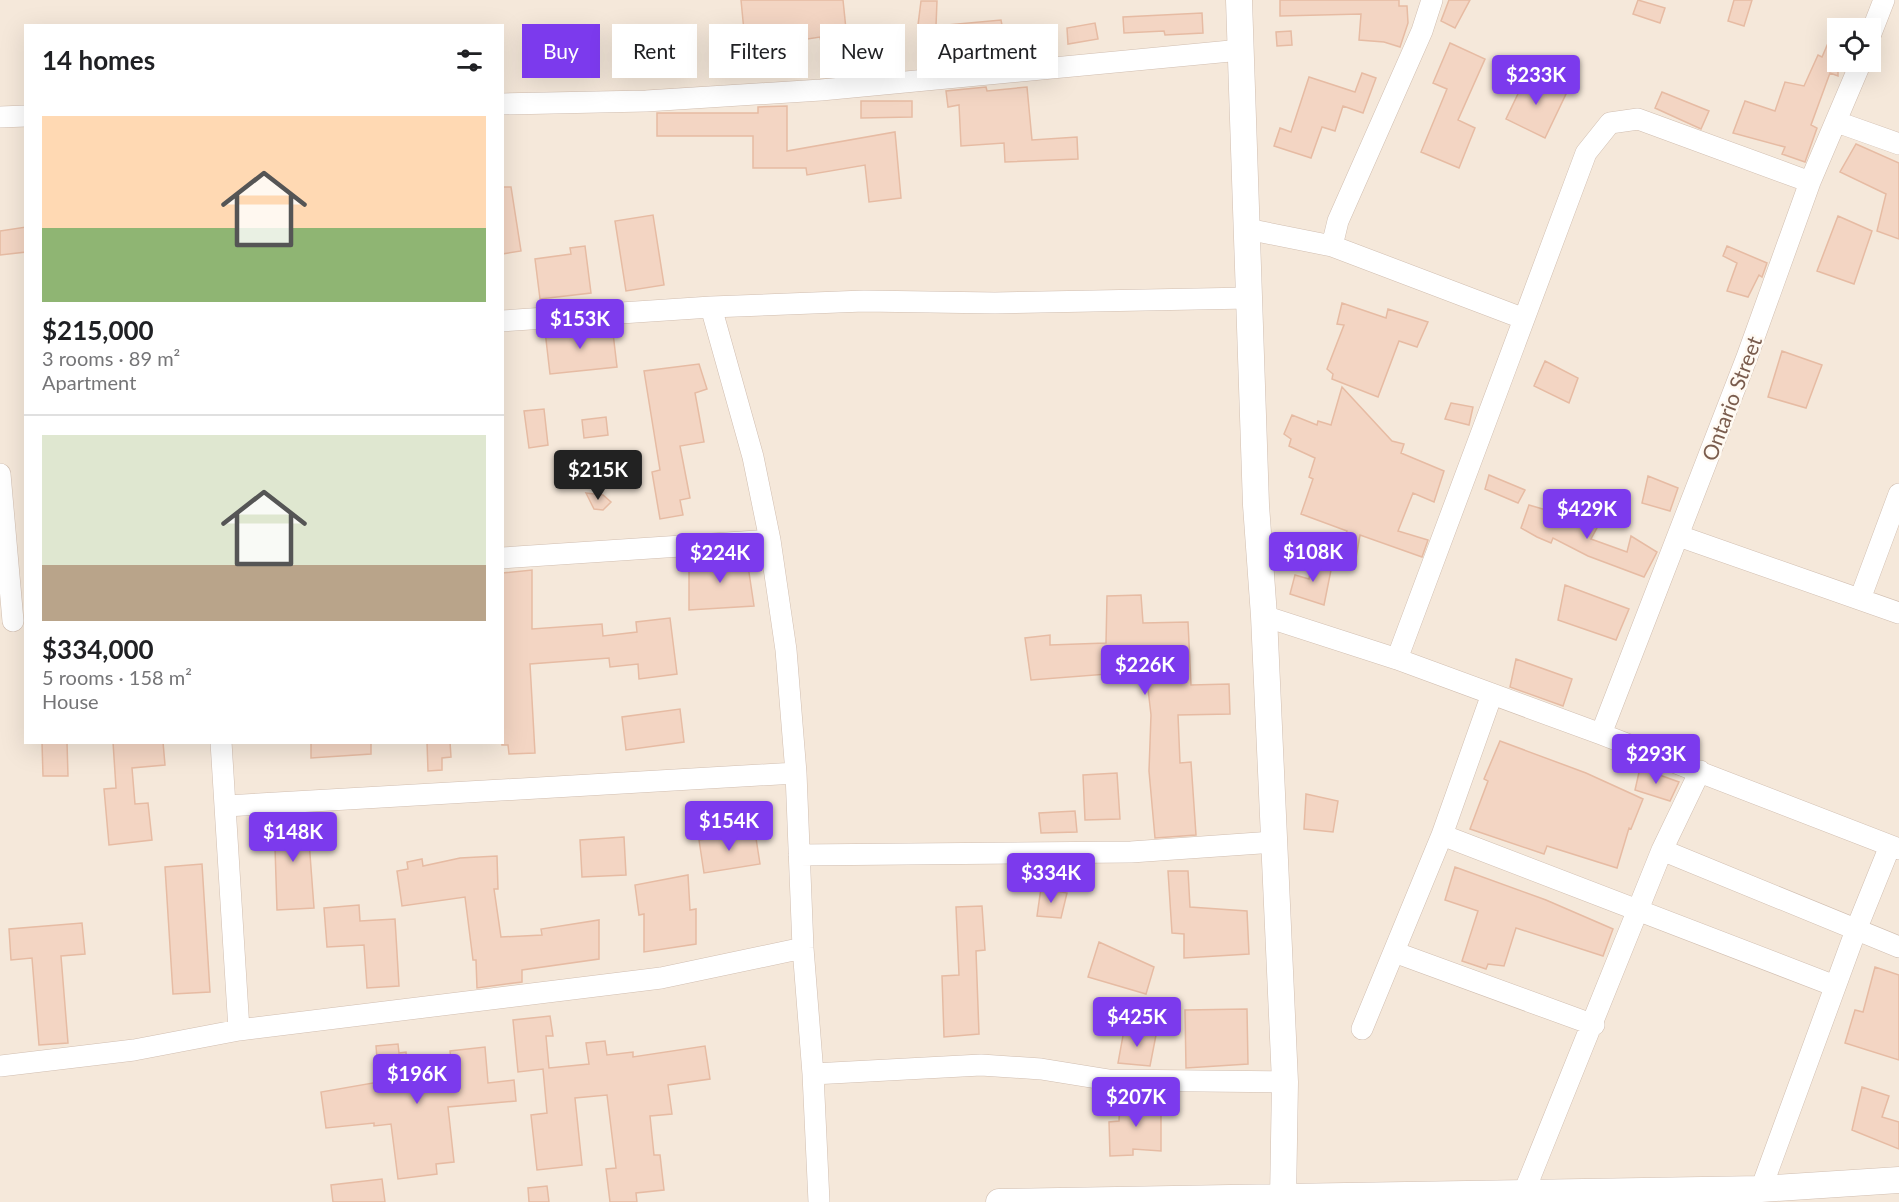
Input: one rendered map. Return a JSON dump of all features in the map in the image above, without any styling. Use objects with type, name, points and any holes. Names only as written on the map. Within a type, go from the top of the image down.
[{"type":"street","points":[[1239,0],[1256,505],[1264,616],[1285,1082],[1283,1199]]},
{"type":"street","points":[[1332,246],[1338,221],[1422,31],[1432,0]]},
{"type":"street","points":[[1877,18],[1884,0]]},
{"type":"street","points":[[504,104],[646,101],[821,90],[1241,50]]},
{"type":"street","name":"Ontario Street","points":[[1601,734],[1679,536],[1810,183],[1838,122],[1857,72]]},
{"type":"street","points":[[0,117],[24,116]]},
{"type":"street","points":[[1397,659],[1522,318],[1587,153],[1610,123],[1638,119],[1810,183]]},
{"type":"street","points":[[1838,122],[1899,144]]},
{"type":"street","points":[[1247,229],[1332,246],[1522,318]]},
{"type":"street","points":[[504,321],[711,307],[864,301],[995,303],[1249,298]]},
{"type":"street","points":[[711,307],[753,457],[770,540],[790,685],[796,773],[802,948],[813,1074],[819,1202]]},
{"type":"street","points":[[0,474],[13,621]]},
{"type":"street","points":[[1860,599],[1899,495]]},
{"type":"street","points":[[1679,536],[1899,613]]},
{"type":"street","points":[[504,558],[770,540]]},
{"type":"street","points":[[1264,616],[1397,659],[1601,734],[1895,848],[1856,930],[1761,1189]]},
{"type":"street","points":[[1362,1029],[1442,835],[1492,694]]},
{"type":"street","points":[[221,744],[239,1030]]},
{"type":"street","points":[[1524,1192],[1594,1024],[1662,850],[1700,771]]},
{"type":"street","points":[[226,806],[796,773]]},
{"type":"street","points":[[1442,835],[1640,909],[1835,986]]},
{"type":"street","points":[[799,855],[1131,852],[1274,842]]},
{"type":"street","points":[[1662,850],[1899,947]]},
{"type":"street","points":[[0,1066],[134,1050],[239,1030],[661,978],[802,948]]},
{"type":"street","points":[[1394,952],[1594,1024]]},
{"type":"street","points":[[813,1074],[981,1065],[1041,1069],[1109,1080],[1285,1082]]},
{"type":"street","points":[[999,1202],[1283,1199],[1524,1192],[1761,1189],[1899,1180]]},
{"type":"shaded area","points":[[0,0],[1899,0],[1899,1202],[0,1202]]},
{"type":"building","points":[[741,0],[843,0],[845,24],[820,24],[820,37],[808,39],[808,24],[743,24]]},
{"type":"building","points":[[1280,0],[1399,0],[1399,6],[1407,6],[1408,23],[1400,47],[1384,42],[1359,40],[1361,14],[1280,16]]},
{"type":"building","points":[[1449,0],[1470,0],[1455,28],[1441,21]]},
{"type":"building","points":[[1638,0],[1665,8],[1660,23],[1633,14]]},
{"type":"building","points":[[1734,0],[1752,0],[1744,26],[1728,21]]},
{"type":"building","points":[[921,1],[937,1],[936,24],[918,24]]},
{"type":"building","points":[[1202,13],[1203,33],[1165,35],[1164,31],[1124,33],[1123,17]]},
{"type":"building","points":[[1001,20],[1002,24],[958,24]]},
{"type":"building","points":[[1095,23],[1098,39],[1068,44],[1067,28]]},
{"type":"building","points":[[1291,31],[1292,45],[1277,46],[1276,32]]},
{"type":"building","points":[[1450,43],[1485,59],[1458,120],[1475,128],[1459,168],[1421,152],[1447,89],[1433,83]]},
{"type":"building","points":[[1827,45],[1827,72],[1838,72],[1838,76],[1830,73],[1811,125],[1817,128],[1805,162],[1782,154],[1785,147],[1733,133],[1745,101],[1775,111],[1785,82],[1804,86],[1818,55],[1822,57]]},
{"type":"building","points":[[1362,73],[1376,78],[1363,113],[1343,106],[1335,131],[1322,127],[1311,158],[1274,146],[1280,128],[1291,132],[1309,77],[1355,92]]},
{"type":"building","points":[[1527,75],[1566,94],[1545,138],[1506,119]]},
{"type":"building","points":[[986,87],[987,91],[1027,87],[1032,140],[1077,137],[1078,159],[1005,162],[1004,143],[961,146],[959,105],[948,107],[946,91]]},
{"type":"building","points":[[1662,92],[1709,111],[1701,129],[1655,108]]},
{"type":"building","points":[[861,101],[912,101],[912,117],[861,118]]},
{"type":"building","points":[[787,106],[787,151],[895,132],[901,198],[869,202],[865,165],[807,175],[806,168],[753,168],[753,136],[657,136],[657,113],[758,113],[758,107]]},
{"type":"building","points":[[1856,144],[1899,163],[1899,239],[1877,231],[1886,194],[1840,172]]},
{"type":"building","points":[[504,187],[511,187],[521,251],[504,254]]},
{"type":"building","points":[[653,215],[664,285],[626,291],[615,221]]},
{"type":"building","points":[[1838,216],[1872,231],[1854,284],[1817,271]]},
{"type":"building","points":[[24,227],[24,252],[0,255],[0,231]]},
{"type":"building","points":[[585,246],[591,293],[540,299],[535,259],[571,254],[570,248]]},
{"type":"building","points":[[1727,246],[1767,263],[1762,277],[1759,275],[1748,297],[1727,291],[1737,263],[1723,256]]},
{"type":"building","points":[[1342,303],[1386,318],[1388,309],[1428,322],[1417,347],[1399,341],[1378,397],[1332,379],[1333,374],[1327,369],[1344,325],[1337,324]]},
{"type":"building","points":[[600,327],[601,334],[613,333],[617,367],[550,374],[545,331]]},
{"type":"building","points":[[1782,351],[1822,365],[1806,408],[1768,397]]},
{"type":"building","points":[[1545,361],[1578,378],[1569,403],[1534,386]]},
{"type":"building","points":[[699,364],[707,389],[695,393],[704,442],[680,446],[690,498],[680,500],[683,515],[660,519],[652,472],[660,470],[644,371]]},
{"type":"building","points":[[1342,387],[1392,441],[1404,444],[1401,453],[1444,471],[1434,502],[1413,493],[1398,531],[1428,540],[1422,557],[1360,535],[1356,558],[1340,554],[1347,531],[1301,514],[1313,479],[1309,477],[1315,458],[1289,446],[1291,439],[1284,434],[1292,415],[1317,425],[1318,421],[1331,425]]},
{"type":"building","points":[[1451,403],[1473,407],[1469,425],[1445,419]]},
{"type":"building","points":[[544,409],[548,445],[529,448],[524,411]]},
{"type":"building","points":[[606,417],[608,435],[584,438],[582,420]]},
{"type":"building","points":[[1489,475],[1525,490],[1518,503],[1485,489]]},
{"type":"building","points":[[1648,476],[1678,488],[1670,511],[1642,503]]},
{"type":"building","points":[[586,493],[603,495],[611,502],[603,510],[594,509]]},
{"type":"building","points":[[1529,505],[1577,519],[1578,516],[1598,526],[1591,539],[1627,552],[1631,536],[1657,552],[1644,577],[1588,556],[1553,538],[1551,543],[1521,528]]},
{"type":"building","points":[[747,559],[754,606],[689,610],[689,561]]},
{"type":"building","points":[[1312,560],[1332,565],[1324,605],[1290,594],[1295,575],[1309,579]]},
{"type":"building","points":[[532,570],[532,629],[602,624],[603,636],[637,632],[636,622],[670,618],[677,674],[639,679],[638,664],[610,667],[609,658],[530,664],[535,753],[509,754],[508,745],[502,745],[504,744],[504,573]]},
{"type":"building","points":[[1565,585],[1629,609],[1616,640],[1558,620]]},
{"type":"building","points":[[1141,595],[1143,623],[1188,622],[1191,685],[1229,684],[1230,714],[1178,715],[1180,763],[1191,762],[1196,835],[1155,838],[1149,771],[1151,715],[1146,671],[1031,680],[1025,638],[1050,635],[1050,645],[1106,643],[1107,596]]},
{"type":"building","points":[[1516,659],[1572,679],[1563,706],[1510,687]]},
{"type":"building","points":[[680,709],[684,742],[626,750],[622,717]]},
{"type":"building","points":[[1500,741],[1586,773],[1643,799],[1631,829],[1629,828],[1617,868],[1547,846],[1544,854],[1470,829],[1488,781],[1484,779]]},
{"type":"building","points":[[42,744],[67,744],[68,776],[43,776]]},
{"type":"building","points":[[113,744],[163,744],[165,765],[132,768],[135,804],[148,803],[152,840],[109,845],[104,789],[116,788]]},
{"type":"building","points":[[311,744],[371,744],[371,754],[311,758]]},
{"type":"building","points":[[427,744],[450,744],[451,757],[442,758],[442,770],[428,771]]},
{"type":"building","points":[[1640,768],[1679,782],[1670,801],[1635,790]]},
{"type":"building","points":[[1117,773],[1120,819],[1085,820],[1083,775]]},
{"type":"building","points":[[1306,794],[1338,801],[1333,832],[1304,829]]},
{"type":"building","points":[[1075,811],[1077,832],[1041,833],[1039,813]]},
{"type":"building","points":[[307,814],[314,908],[277,910],[274,816]]},
{"type":"building","points":[[755,832],[760,864],[704,873],[699,840]]},
{"type":"building","points":[[624,837],[626,875],[582,877],[580,840]]},
{"type":"building","points":[[497,856],[498,889],[494,889],[501,937],[542,935],[541,929],[599,920],[599,959],[522,970],[522,982],[477,988],[476,960],[473,960],[465,897],[402,906],[397,871],[408,869],[407,862],[422,859],[423,866],[460,858]]},
{"type":"building","points":[[202,864],[210,992],[173,994],[165,867]]},
{"type":"building","points":[[1455,867],[1546,900],[1613,929],[1603,956],[1516,928],[1504,966],[1488,964],[1486,969],[1462,961],[1478,911],[1445,900]]},
{"type":"building","points":[[1056,870],[1071,871],[1072,887],[1057,888]]},
{"type":"building","points":[[1168,871],[1188,871],[1190,907],[1247,911],[1249,954],[1184,958],[1184,934],[1172,933]]},
{"type":"building","points":[[688,875],[690,910],[696,909],[696,944],[644,952],[644,914],[639,915],[635,885]]},
{"type":"building","points":[[1041,888],[1067,893],[1061,918],[1037,916]]},
{"type":"building","points":[[359,905],[360,921],[395,919],[399,986],[367,988],[364,945],[327,947],[324,908]]},
{"type":"building","points":[[982,906],[985,950],[976,951],[979,1034],[944,1037],[942,976],[959,975],[956,907]]},
{"type":"building","points":[[82,923],[85,954],[61,956],[68,1043],[39,1045],[32,958],[11,960],[9,929]]},
{"type":"building","points":[[1099,942],[1154,967],[1146,994],[1088,977]]},
{"type":"building","points":[[1875,967],[1899,975],[1899,1060],[1845,1043],[1855,1010],[1863,1012]]},
{"type":"building","points":[[1247,1009],[1248,1064],[1186,1068],[1185,1010]]},
{"type":"building","points":[[550,1016],[553,1036],[546,1036],[549,1068],[589,1064],[586,1043],[605,1041],[607,1055],[633,1052],[633,1057],[705,1046],[710,1079],[668,1085],[672,1114],[650,1116],[654,1155],[660,1155],[664,1190],[636,1193],[637,1202],[610,1202],[606,1169],[616,1168],[607,1095],[575,1098],[582,1165],[537,1170],[531,1115],[547,1113],[543,1069],[518,1072],[513,1020]]},
{"type":"building","points":[[1124,1030],[1156,1035],[1150,1066],[1118,1063]]},
{"type":"building","points":[[398,1044],[399,1053],[406,1052],[408,1075],[452,1070],[450,1051],[485,1047],[488,1083],[514,1080],[516,1101],[448,1107],[454,1162],[436,1164],[437,1174],[398,1179],[391,1124],[374,1126],[374,1123],[326,1128],[321,1092],[379,1082],[376,1046]]},
{"type":"building","points":[[1862,1087],[1889,1096],[1882,1117],[1899,1122],[1899,1149],[1852,1130]]},
{"type":"building","points":[[1120,1097],[1161,1103],[1161,1151],[1133,1149],[1133,1155],[1110,1156],[1109,1122],[1119,1121]]},
{"type":"building","points":[[382,1179],[385,1202],[333,1202],[331,1185]]},
{"type":"building","points":[[547,1186],[549,1202],[529,1202],[528,1188]]}]
